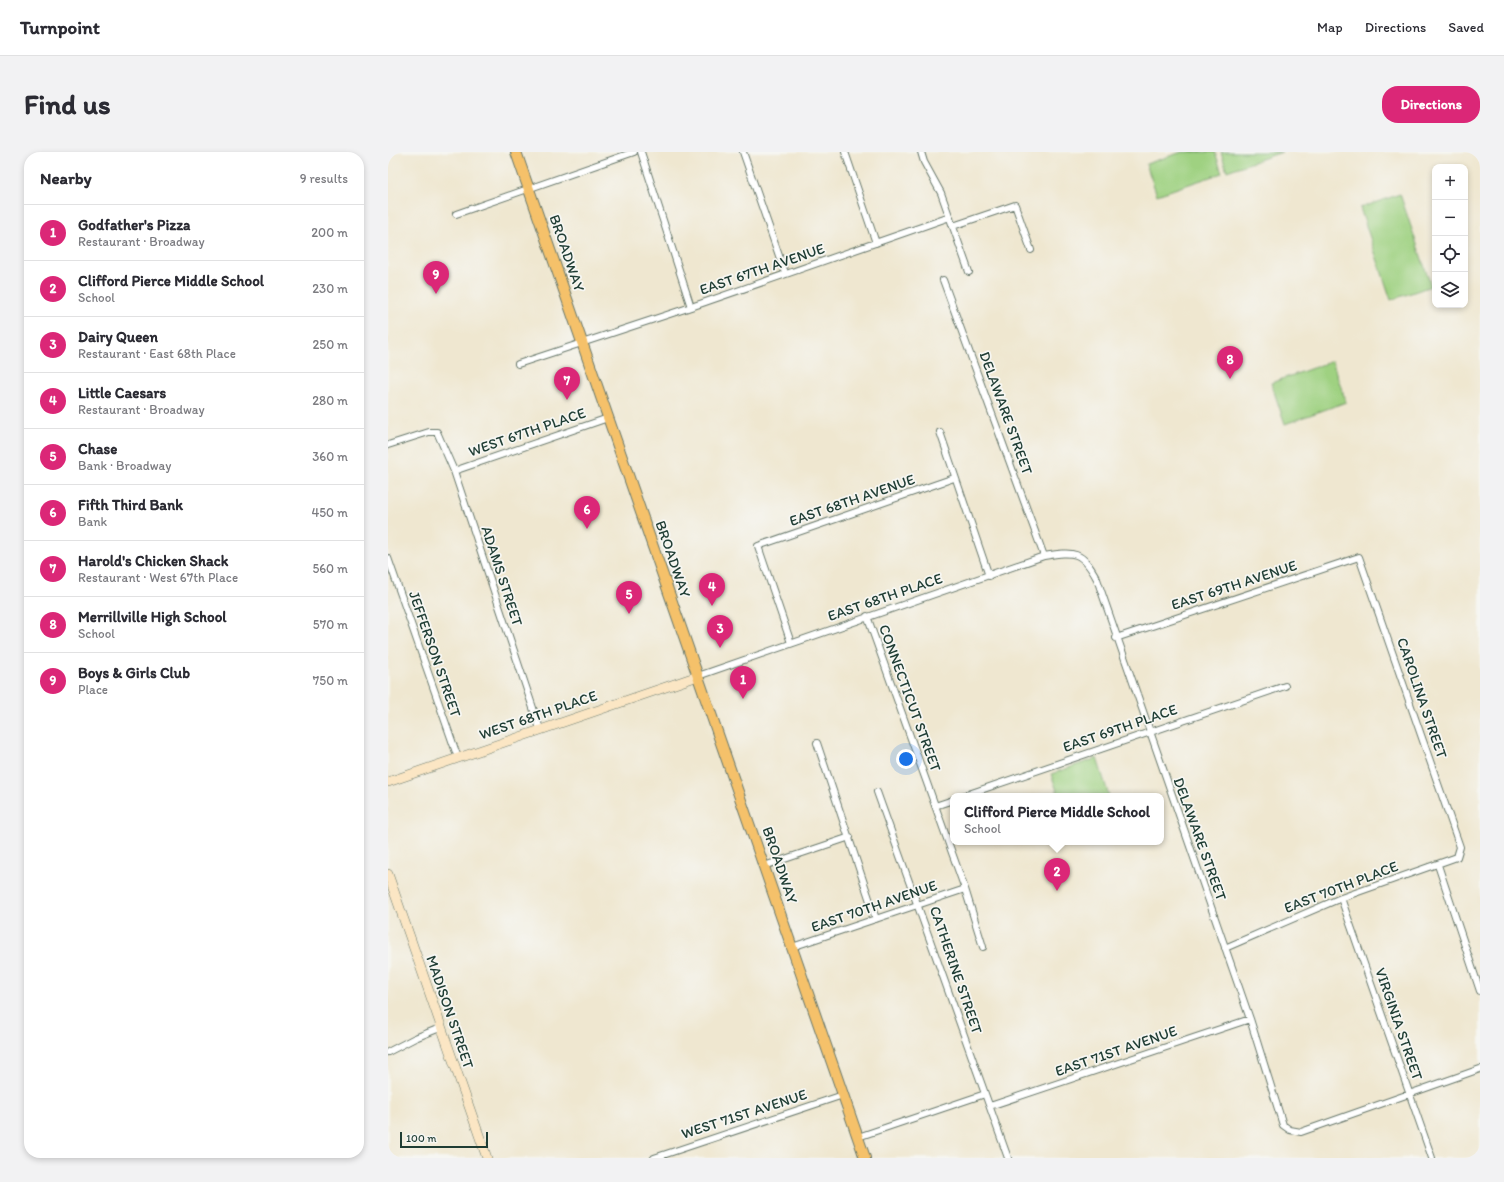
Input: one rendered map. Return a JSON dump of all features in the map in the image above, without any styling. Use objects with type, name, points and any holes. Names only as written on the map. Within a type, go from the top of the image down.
[{"type":"main road","name":"BROADWAY","points":[[516,152],[865,1158]]},
{"type":"street","points":[[456,214],[634,152]]},
{"type":"street","points":[[641,152],[691,307]]},
{"type":"street","points":[[743,152],[785,273]]},
{"type":"street","points":[[845,152],[876,243]]},
{"type":"street","points":[[921,152],[941,193],[969,272]]},
{"type":"street","points":[[953,226],[1015,205],[1031,250]]},
{"type":"street","name":"EAST 67TH AVENUE","points":[[518,364],[691,307],[785,273],[950,217]]},
{"type":"street","name":"DELAWARE STREET","points":[[943,280],[1044,556]]},
{"type":"street","name":"WEST 67TH PLACE","points":[[454,471],[608,418]]},
{"type":"street","name":"ADAMS STREET","points":[[388,445],[429,432],[437,432],[454,471],[540,729]]},
{"type":"street","points":[[940,432],[954,478],[989,576]]},
{"type":"street","name":"EAST 68TH AVENUE","points":[[791,643],[758,546],[954,478]]},
{"type":"street","name":"EAST 68TH PLACE","points":[[698,676],[867,616],[989,576],[1044,556],[1063,553],[1082,557]]},
{"type":"street","name":"DELAWARE STREET","points":[[1082,557],[1088,563],[1096,580],[1148,732],[1250,1019],[1283,1125],[1290,1130],[1301,1132],[1409,1094]]},
{"type":"street","name":"EAST 69TH AVENUE","points":[[1116,638],[1359,557]]},
{"type":"street","name":"CAROLINA STREET","points":[[1359,557],[1460,847]]},
{"type":"street","name":"JEFFERSON STREET","points":[[388,558],[458,758]]},
{"type":"street","name":"CONNECTICUT STREET","points":[[867,616],[965,889],[983,947]]},
{"type":"street","name":"WEST 68TH PLACE","points":[[388,782],[698,676]]},
{"type":"street","name":"EAST 69TH PLACE","points":[[972,793],[1285,686]]},
{"type":"street","points":[[817,743],[850,837],[876,919]]},
{"type":"street","name":"CATHERINE STREET","points":[[878,792],[1008,1158]]},
{"type":"street","points":[[935,806],[950,801]]},
{"type":"street","points":[[764,866],[850,837]]},
{"type":"street","name":"EAST 70TH PLACE","points":[[1225,948],[1341,898],[1438,865],[1457,857],[1460,847]]},
{"type":"street","points":[[1438,865],[1480,991]]},
{"type":"street","name":"MADISON STREET","points":[[388,874],[440,1028],[487,1158]]},
{"type":"street","name":"EAST 70TH AVENUE","points":[[792,947],[965,889]]},
{"type":"street","name":"VIRGINIA STREET","points":[[1341,898],[1432,1158]]},
{"type":"street","name":"EAST 71ST AVENUE","points":[[990,1106],[1250,1019]]},
{"type":"street","points":[[388,1052],[414,1038],[440,1028]]},
{"type":"street","points":[[1409,1094],[1480,1069]]},
{"type":"street","name":"WEST 71ST AVENUE","points":[[654,1158],[843,1094]]},
{"type":"street","points":[[858,1137],[985,1094]]},
{"type":"green space","points":[[1182,152],[1215,152],[1222,173],[1157,195],[1146,164]]},
{"type":"green space","points":[[1221,152],[1282,152],[1227,171]]},
{"type":"green space","points":[[1400,194],[1431,286],[1391,300],[1360,208]]},
{"type":"green space","points":[[1332,361],[1346,402],[1285,424],[1271,383]]},
{"type":"green space","points":[[1097,758],[1108,793],[1058,793],[1051,774]]},
{"type":"place","name":"Boys & Girls Club","points":[[436,294]]},
{"type":"place","name":"Merrillville High School","points":[[1230,379]]},
{"type":"place","name":"Harold's Chicken Shack","points":[[567,400]]},
{"type":"place","name":"Fifth Third Bank","points":[[587,529]]},
{"type":"place","name":"Little Caesars","points":[[712,606]]},
{"type":"place","name":"Chase","points":[[629,614]]},
{"type":"place","name":"Dairy Queen","points":[[720,648]]},
{"type":"place","name":"Godfather's Pizza","points":[[743,699]]},
{"type":"place","name":"Clifford Pierce Middle School","points":[[1057,891]]}]
